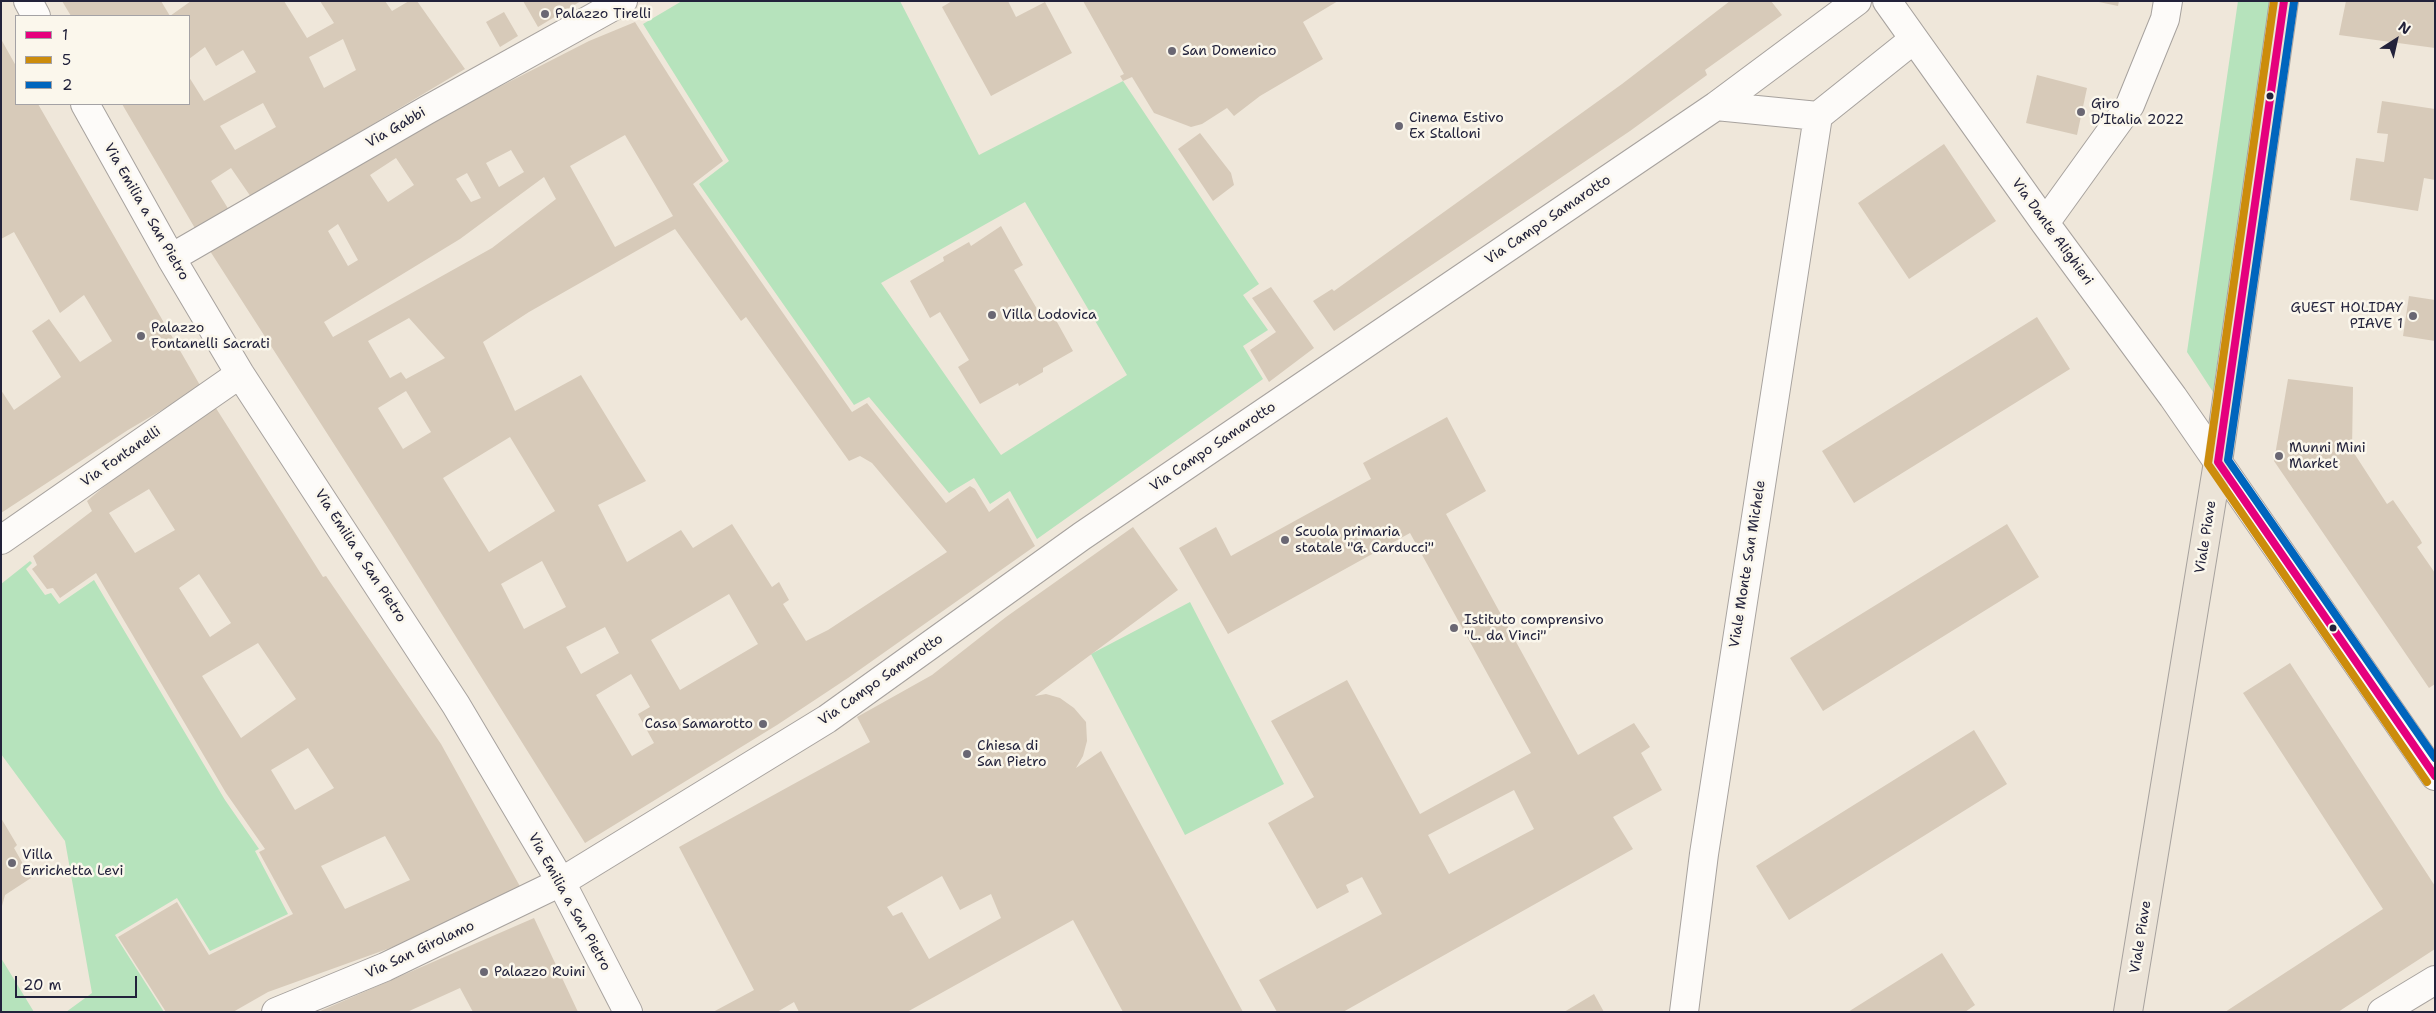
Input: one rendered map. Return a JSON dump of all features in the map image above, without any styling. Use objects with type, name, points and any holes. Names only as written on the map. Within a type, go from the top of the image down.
[{"type":"main road","name":"Viale Piave","points":[[2128,1012],[2218,462],[2284,1]]},
{"type":"street","points":[[28,1],[35,15]]},
{"type":"street","name":"Via Gabbi","points":[[171,258],[427,110],[623,1]]},
{"type":"street","name":"Via Campo Samarotto","points":[[561,882],[827,719],[1082,536],[1716,106],[1857,1]]},
{"type":"street","name":"Via Dante Alighieri","points":[[1887,1],[1913,40],[2173,397],[2435,776]]},
{"type":"street","points":[[2046,223],[2130,105],[2165,19],[2168,1]]},
{"type":"street","points":[[1716,106],[1818,116],[1913,40]]},
{"type":"street","name":"Via Emilia a San Pietro","points":[[86,105],[171,258],[240,374],[456,705],[561,882],[628,1012]]},
{"type":"street","name":"Viale Monte San Michele","points":[[1684,1012],[1704,854],[1818,116]]},
{"type":"street","name":"Via Fontanelli","points":[[1,540],[240,374]]},
{"type":"street","name":"Via San Girolamo","points":[[276,1012],[385,967],[561,882]]},
{"type":"street","points":[[2382,1012],[2435,980]]},
{"type":"green space","points":[[682,1],[900,1],[979,155],[1123,81],[1259,284],[1243,295],[1268,330],[1243,346],[1263,379],[1037,539],[1010,491],[990,504],[974,478],[949,493],[869,397],[854,405],[699,184],[729,161],[643,24]],"holes":[[[1025,202],[1127,375],[1001,455],[881,283]]]},
{"type":"green space","points":[[2238,1],[2270,1],[2213,392],[2187,352]]},
{"type":"green space","points":[[30,561],[32,563],[26,569],[45,595],[51,593],[59,604],[94,580],[225,800],[259,849],[255,851],[288,914],[210,951],[177,898],[115,935],[164,1012],[66,1012],[92,993],[65,841],[1,754],[1,584]]},
{"type":"green space","points":[[1190,602],[1284,784],[1185,835],[1091,654]]},
{"type":"green space","points":[[1,958],[34,1012],[1,1012]]},
{"type":"building","points":[[62,1],[161,1],[169,15],[70,15]]},
{"type":"building","points":[[191,1],[284,1],[307,38],[334,23],[320,1],[385,1],[392,11],[409,1],[417,1],[465,69],[251,197],[231,168],[211,181],[229,210],[196,230],[123,105],[190,105],[190,79],[204,101],[256,72],[243,50],[216,66],[205,47],[190,58],[190,15],[171,15]],"holes":[[[343,39],[356,70],[324,88],[309,57]],[[263,103],[276,127],[235,150],[220,126]]]},
{"type":"building","name":"Palazzo Tirelli","points":[[523,1],[581,1],[538,27]]},
{"type":"building","points":[[952,1],[1008,1],[1016,17],[1045,2],[1072,53],[991,96],[942,7]]},
{"type":"building","name":"San Domenico","points":[[1083,1],[1338,1],[1303,22],[1323,59],[1260,96],[1234,116],[1227,108],[1202,124],[1191,127],[1154,113],[1132,77],[1123,81],[1120,76],[1124,74]]},
{"type":"building","points":[[1730,1],[1771,1],[1782,15],[1705,70],[1707,75],[1630,131],[1334,331],[1313,301],[1332,289],[1334,291],[1622,84]]},
{"type":"building","points":[[2094,1],[2119,1],[2118,6]]},
{"type":"building","points":[[2346,1],[2435,1],[2435,48],[2339,35]]},
{"type":"building","points":[[504,12],[518,36],[500,47],[486,22]]},
{"type":"building","points":[[635,22],[723,161],[693,184],[852,412],[867,403],[946,503],[970,486],[975,489],[989,512],[1008,498],[1035,546],[848,678],[777,725],[585,843],[391,533],[210,251],[411,132],[589,41]],"holes":[[[625,135],[673,216],[615,247],[570,166]],[[511,150],[524,172],[499,187],[486,163]],[[396,158],[414,185],[388,202],[370,175]],[[467,173],[481,198],[471,202],[456,179]],[[544,177],[556,199],[492,248],[333,337],[324,322],[460,239]],[[338,224],[358,260],[348,266],[328,231]],[[675,229],[741,321],[746,317],[849,461],[860,456],[872,463],[947,552],[828,630],[806,641],[783,604],[789,600],[779,582],[772,587],[732,524],[693,548],[681,530],[627,562],[598,505],[646,481],[581,375],[515,411],[483,342],[529,312]],[[409,318],[445,358],[406,379],[401,372],[390,378],[368,341]],[[406,391],[431,432],[403,449],[378,408]],[[510,437],[555,511],[489,552],[443,478]],[[542,561],[566,607],[524,629],[501,584]],[[729,594],[758,644],[680,690],[651,640]],[[605,627],[619,653],[581,674],[566,647]],[[631,674],[650,707],[638,714],[654,743],[632,756],[596,695]]]},
{"type":"building","name":"Palazzo Fontanelli Sacrati","points":[[1,39],[15,64],[15,105],[39,105],[201,387],[128,430],[1,513],[1,390],[14,410],[61,377],[32,331],[49,319],[80,362],[112,341],[84,295],[60,313],[14,232],[1,239]]},
{"type":"building","points":[[2037,75],[2087,88],[2077,135],[2026,123]]},
{"type":"building","points":[[2382,101],[2435,109],[2435,180],[2424,178],[2418,211],[2350,200],[2356,158],[2384,162],[2388,134],[2377,133]]},
{"type":"building","points":[[1200,133],[1231,173],[1234,185],[1213,201],[1178,149]]},
{"type":"building","points":[[1944,144],[1996,221],[1909,279],[1858,203]]},
{"type":"building","name":"Villa Lodovica","points":[[1001,226],[1023,265],[1014,270],[1043,319],[1052,313],[1073,351],[1043,368],[1043,372],[1019,386],[1018,383],[980,404],[958,367],[969,360],[940,312],[930,318],[910,281],[944,261],[943,257],[969,242],[971,246]]},
{"type":"building","points":[[1271,287],[1314,348],[1269,382],[1250,350],[1276,332],[1252,298]]},
{"type":"building","points":[[2409,296],[2435,300],[2435,341],[2403,336]]},
{"type":"building","points":[[2037,317],[2070,369],[1854,503],[1822,451]]},
{"type":"building","points":[[2288,379],[2353,387],[2352,450],[2387,504],[2393,500],[2420,539],[2422,543],[2417,547],[2435,573],[2435,684],[2429,688],[2274,461]]},
{"type":"building","points":[[214,405],[323,577],[326,576],[441,744],[522,890],[443,929],[268,992],[233,1012],[166,1012],[118,937],[177,902],[209,955],[293,914],[259,852],[265,849],[226,793],[96,573],[60,598],[53,588],[47,589],[32,569],[37,565],[33,556],[92,511],[87,501],[133,462]],"holes":[[[149,489],[175,530],[135,553],[109,513]],[[199,574],[231,623],[210,637],[179,588]],[[258,643],[296,699],[241,738],[202,676]],[[308,748],[334,788],[295,810],[271,770]],[[385,836],[410,880],[345,909],[321,866]]]},
{"type":"building","points":[[1447,417],[1486,491],[1446,514],[1578,755],[1634,723],[1650,747],[1641,753],[1662,790],[1613,817],[1633,849],[1343,1012],[1277,1012],[1259,980],[1382,914],[1362,877],[1346,885],[1349,892],[1317,909],[1268,823],[1314,797],[1271,721],[1347,680],[1420,814],[1531,753],[1410,533],[1228,634],[1179,548],[1216,527],[1231,556],[1371,479],[1363,463]],"holes":[[[1514,790],[1534,829],[1449,874],[1428,835]]]},
{"type":"building","points":[[2007,524],[2039,577],[1823,711],[1790,658]]},
{"type":"building","name":"Chiesa di San Pietro","points":[[1133,527],[1178,590],[1035,696],[1046,694],[1060,698],[1074,708],[1086,722],[1087,741],[1083,756],[1076,768],[1101,751],[1243,1012],[1123,1012],[1073,920],[907,1012],[799,1012],[794,1002],[777,1012],[713,1012],[754,990],[679,847],[870,742],[857,717],[932,675],[1006,617]],"holes":[[[942,876],[960,910],[991,894],[1001,918],[929,959],[902,912],[893,916],[887,907]]]},
{"type":"building","points":[[2290,663],[2435,886],[2435,949],[2338,1012],[2225,1012],[2383,909],[2243,693]]},
{"type":"building","points":[[1974,730],[2007,784],[1789,920],[1756,866]]},
{"type":"building","name":"Villa Enrichetta Levi","points":[[1,818],[17,845],[14,848],[31,878],[5,895],[2,906]]},
{"type":"building","name":"Palazzo Ruini","points":[[534,918],[578,1012],[473,1012],[460,988],[407,1012],[318,1012]]},
{"type":"building","points":[[1942,953],[1975,1005],[1965,1012],[1848,1012]]},
{"type":"building","points":[[1594,994],[1604,1012],[1564,1012]]},
{"type":"transit line","name":"5","points":[[2274,1],[2208,464],[2427,782]]},
{"type":"transit line","name":"1","points":[[2284,1],[2218,462],[2435,776]]},
{"type":"transit line","name":"2","points":[[2294,2],[2228,460],[2435,758]]},
{"type":"place","name":"Palazzo Tirelli","points":[[545,14]]},
{"type":"place","name":"San Domenico","points":[[1172,51]]},
{"type":"place","name":"Giro D’Italia 2022","points":[[2081,112]]},
{"type":"place","name":"Cinema Estivo Ex Stalloni","points":[[1399,126]]},
{"type":"place","name":"Villa Lodovica","points":[[992,315]]},
{"type":"place","name":"GUEST HOLIDAY PIAVE 1","points":[[2413,316]]},
{"type":"place","name":"Palazzo Fontanelli Sacrati","points":[[141,336]]},
{"type":"place","name":"Munni Mini Market","points":[[2279,456]]},
{"type":"place","name":"Scuola primaria statale \"G. Carducci\"","points":[[1285,540]]},
{"type":"place","name":"Istituto comprensivo \"L. da Vinci\"","points":[[1454,628]]},
{"type":"place","name":"Casa Samarotto","points":[[763,724]]},
{"type":"place","name":"Chiesa di San Pietro","points":[[967,754]]},
{"type":"place","name":"Villa Enrichetta Levi","points":[[12,863]]},
{"type":"place","name":"Palazzo Ruini","points":[[484,972]]}]
